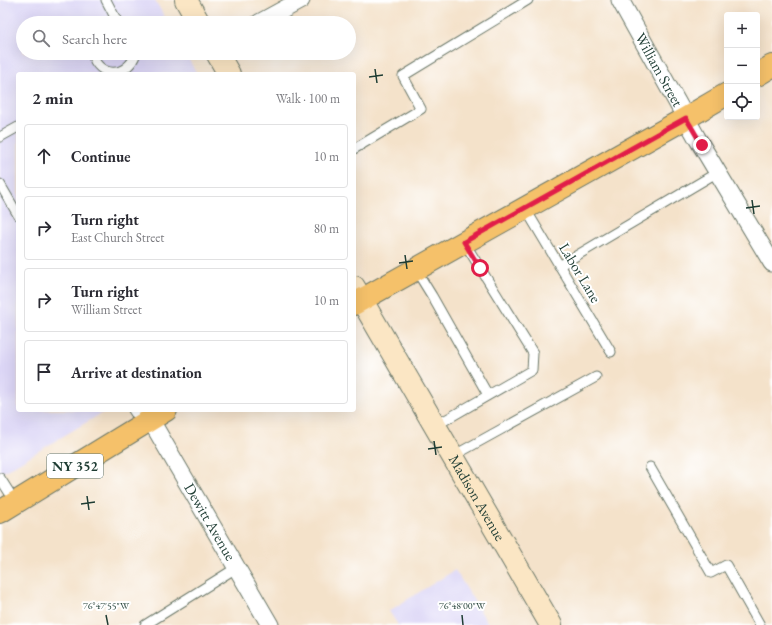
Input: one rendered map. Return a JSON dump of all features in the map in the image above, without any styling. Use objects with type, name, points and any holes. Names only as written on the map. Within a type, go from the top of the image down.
[{"type":"main road","points":[[186,0],[195,16]]},
{"type":"main road","points":[[221,60],[228,72]]},
{"type":"main road","points":[[760,73],[772,66]]},
{"type":"main road","points":[[356,297],[416,270],[724,96]]},
{"type":"main road","name":"Madison Avenue","points":[[356,297],[453,456],[551,625]]},
{"type":"main road","name":"NY 352","points":[[8,507],[150,412]]},
{"type":"street","points":[[272,16],[301,0]]},
{"type":"street","name":"William Street","points":[[620,0],[686,118],[772,262]]},
{"type":"street","name":"Dewitt Avenue","points":[[150,412],[236,568],[270,625]]},
{"type":"lane","points":[[106,0],[114,16]]},
{"type":"lane","points":[[356,148],[421,109],[403,76],[528,0]]},
{"type":"lane","points":[[94,60],[97,65],[107,72]]},
{"type":"lane","points":[[117,72],[130,66],[134,60]]},
{"type":"lane","points":[[0,137],[16,128]]},
{"type":"lane","points":[[559,266],[718,172]]},
{"type":"lane","points":[[0,184],[16,212]]},
{"type":"lane","name":"Labor Lane","points":[[525,208],[611,352]]},
{"type":"lane","points":[[435,426],[532,370],[533,353],[464,242]]},
{"type":"lane","points":[[416,270],[488,395]]},
{"type":"lane","points":[[453,456],[596,377]]},
{"type":"lane","points":[[650,467],[710,573],[726,565],[760,625]]},
{"type":"lane","points":[[0,478],[8,507]]},
{"type":"lane","points":[[145,625],[236,568]]},
{"type":"shaded area","points":[[0,0],[155,0],[164,16],[16,16],[16,60],[189,60],[196,72],[16,72],[16,412],[104,412],[0,474]]},
{"type":"shaded area","points":[[455,570],[489,625],[398,625],[389,611]]},
{"type":"route","points":[[480,268],[464,242],[666,129],[686,118],[702,145]]}]
